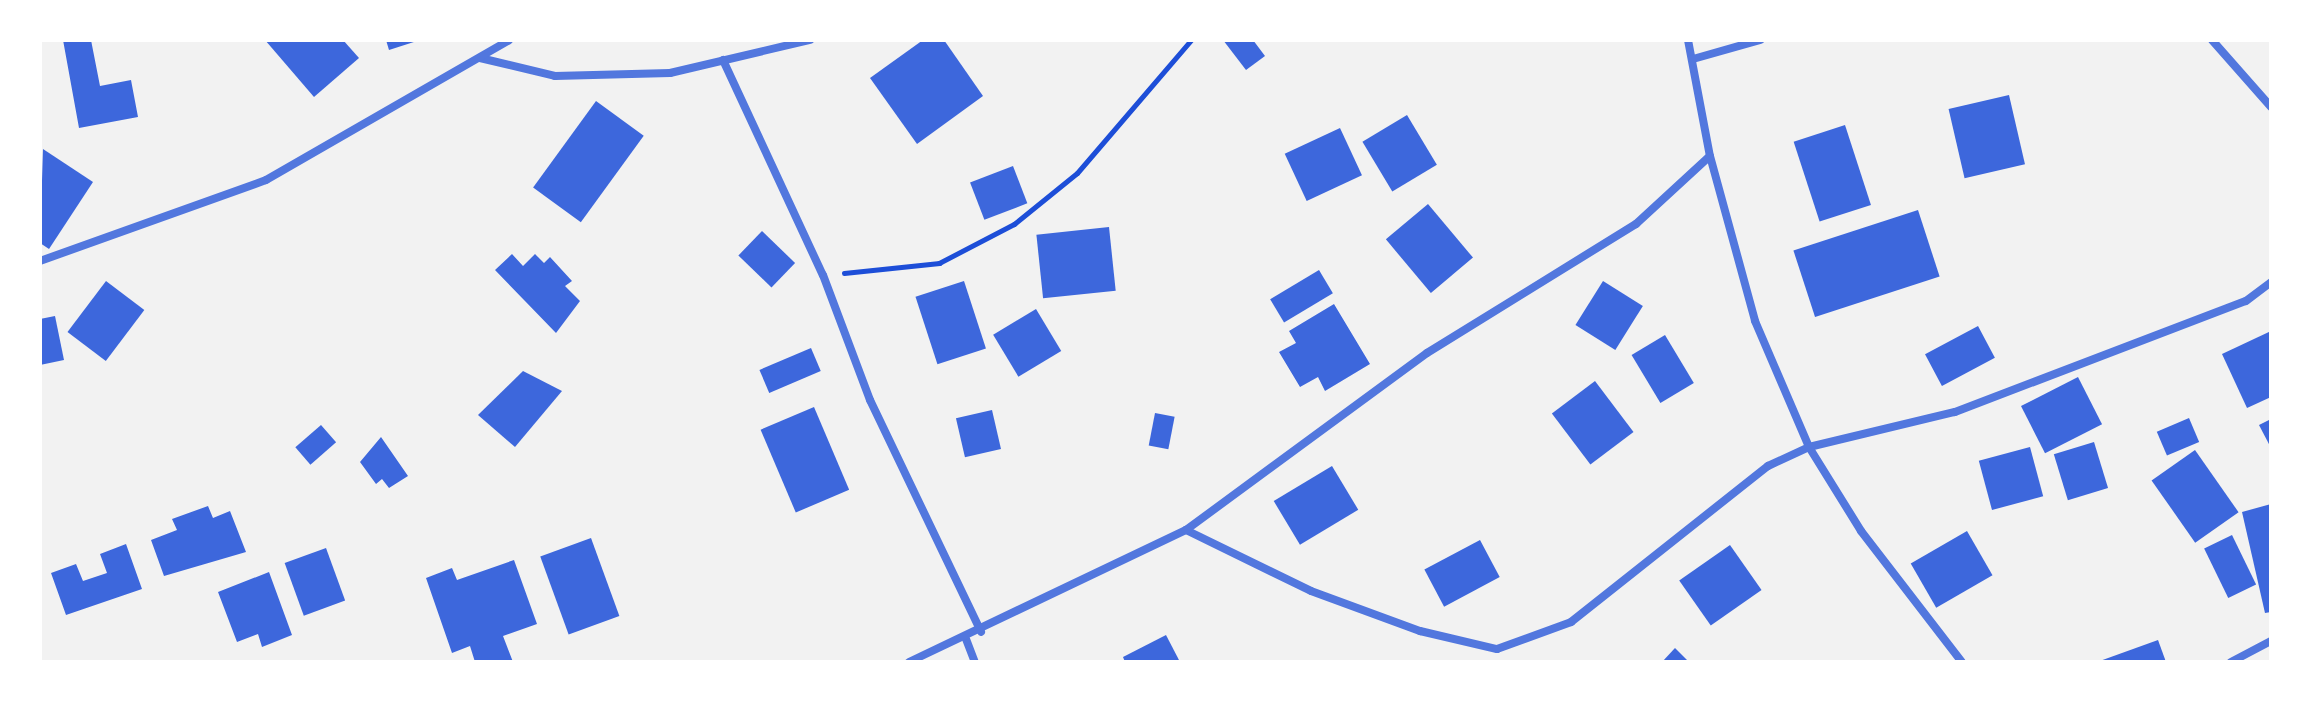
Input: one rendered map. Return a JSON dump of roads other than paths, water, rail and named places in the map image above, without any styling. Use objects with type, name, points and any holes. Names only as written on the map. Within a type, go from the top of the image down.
[{"type":"street","points":[[40,261],[266,180],[509,40]]},
{"type":"street","points":[[480,58],[555,76],[670,73],[810,40]]},
{"type":"street","points":[[1688,40],[1710,156],[1755,321],[1809,447],[1861,531],[1962,662]]},
{"type":"street","points":[[1693,59],[1760,40]]},
{"type":"street","points":[[2212,40],[2271,107]]},
{"type":"street","points":[[723,60],[823,275],[870,400],[981,632]]},
{"type":"street","points":[[909,662],[981,632],[1186,530],[1427,353],[1636,224],[1710,156]]},
{"type":"street","points":[[1186,530],[1311,591],[1420,631],[1497,649],[1571,622],[1714,505],[1809,447],[1955,412],[2246,301],[2271,282]]},
{"type":"street","points":[[966,639],[975,662]]},
{"type":"street","points":[[2231,662],[2271,641]]}]
